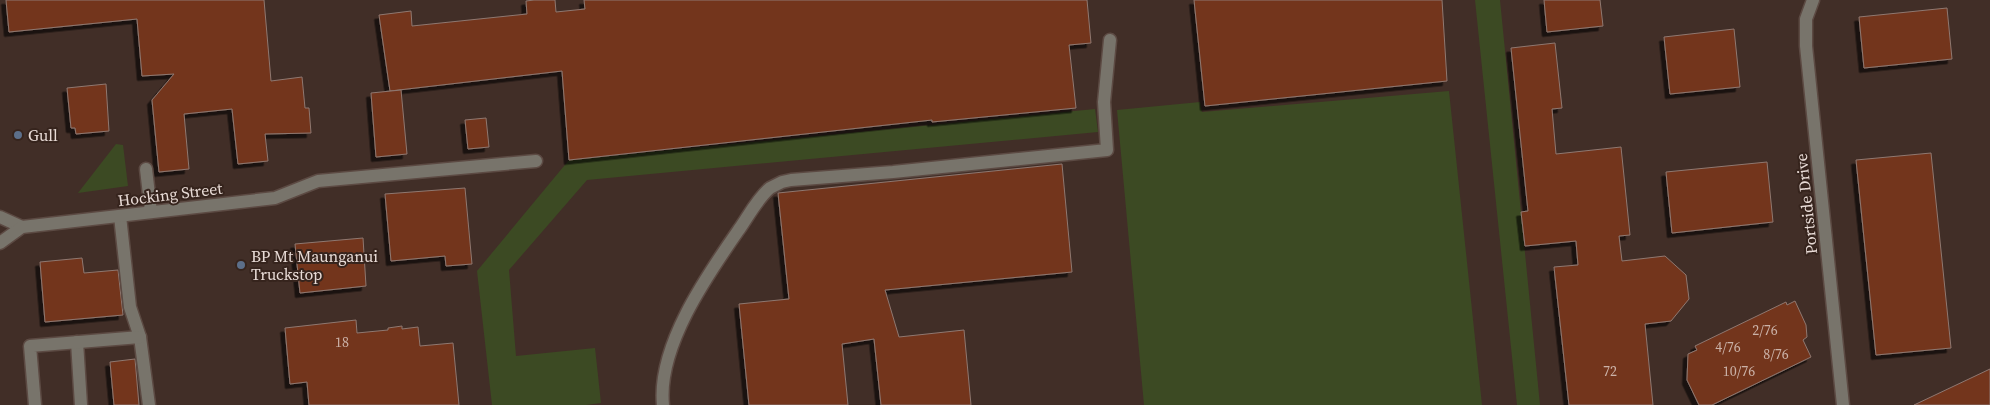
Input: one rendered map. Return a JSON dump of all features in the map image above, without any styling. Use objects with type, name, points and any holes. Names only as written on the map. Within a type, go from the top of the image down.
[{"type":"street","name":"Portside Drive","points":[[1813,0],[1806,19],[1806,46],[1843,405]]},
{"type":"street","points":[[663,405],[667,363],[681,325],[718,259],[770,188],[791,180],[893,172],[1107,150],[1104,102],[1110,40]]},
{"type":"street","name":"Hocking Street","points":[[0,243],[22,227],[275,198],[318,181],[536,161]]},
{"type":"street","points":[[146,169],[151,212]]},
{"type":"street","points":[[120,216],[130,307],[140,337],[149,405]]},
{"type":"street","points":[[0,217],[22,227]]},
{"type":"street","points":[[36,405],[30,346],[140,337]]},
{"type":"street","points":[[76,342],[81,405]]},
{"type":"green space","points":[[1475,0],[1500,0],[1540,405],[1517,405]]},
{"type":"green space","points":[[1449,91],[1482,405],[1144,405],[1117,110],[1200,102],[1202,112]]},
{"type":"green space","points":[[1095,109],[1098,132],[587,180],[509,270],[516,356],[595,348],[601,403],[586,405],[492,405],[477,271],[569,160]]},
{"type":"green space","points":[[116,144],[123,145],[128,186],[78,193]]},
{"type":"building","points":[[6,0],[264,0],[271,81],[302,77],[305,108],[309,108],[311,133],[265,134],[268,161],[238,164],[232,109],[184,114],[189,169],[159,172],[152,100],[174,74],[142,76],[137,19],[9,32]]},
{"type":"building","points":[[555,0],[556,12],[585,9],[584,0],[1087,0],[1091,43],[1069,45],[1076,108],[932,122],[932,120],[569,160],[562,71],[390,91],[379,15],[411,11],[412,26],[527,14],[526,1]]},
{"type":"building","points":[[1194,0],[1442,0],[1447,81],[1205,106]]},
{"type":"building","points":[[1544,0],[1600,0],[1603,26],[1547,32]]},
{"type":"building","points":[[1947,8],[1952,59],[1864,68],[1859,17]]},
{"type":"building","points":[[1734,29],[1740,87],[1670,94],[1664,37]]},
{"type":"building","points":[[1555,43],[1562,108],[1552,109],[1556,154],[1621,147],[1630,235],[1619,236],[1622,261],[1665,256],[1686,275],[1689,299],[1671,321],[1645,324],[1653,405],[1569,405],[1554,267],[1578,265],[1576,241],[1525,246],[1521,212],[1528,211],[1511,48]]},
{"type":"building","points":[[106,84],[109,131],[76,134],[75,128],[71,128],[67,88]]},
{"type":"building","points":[[401,90],[407,154],[376,157],[371,93]]},
{"type":"building","points":[[486,118],[489,147],[468,149],[465,120]]},
{"type":"building","points":[[1931,153],[1951,348],[1876,355],[1856,160]]},
{"type":"building","points":[[1767,162],[1773,222],[1672,233],[1666,172]]},
{"type":"building","points":[[1062,164],[1072,272],[885,290],[899,337],[964,330],[971,405],[881,405],[874,339],[842,344],[848,405],[749,405],[739,304],[789,299],[778,193]]},
{"type":"building","points":[[465,188],[472,264],[446,266],[445,256],[391,261],[385,194]]},
{"type":"building","points":[[363,238],[366,286],[300,293],[295,244]]},
{"type":"building","points":[[82,258],[84,273],[118,270],[123,315],[45,322],[40,262]]},
{"type":"building","points":[[1795,301],[1806,325],[1807,337],[1803,340],[1811,357],[1712,405],[1699,405],[1687,380],[1688,354],[1697,350],[1695,346],[1786,302],[1787,305]]},
{"type":"building","points":[[356,320],[357,333],[388,330],[388,328],[402,326],[402,329],[418,327],[420,346],[453,343],[459,405],[309,405],[307,382],[290,384],[285,328]]},
{"type":"building","points":[[135,359],[139,405],[114,405],[110,362]]},
{"type":"building","points":[[1990,369],[1990,405],[1914,405]]},
{"type":"place","name":"Gull","points":[[18,135]]},
{"type":"place","name":"BP Mt Maunganui Truckstop","points":[[241,265]]}]
